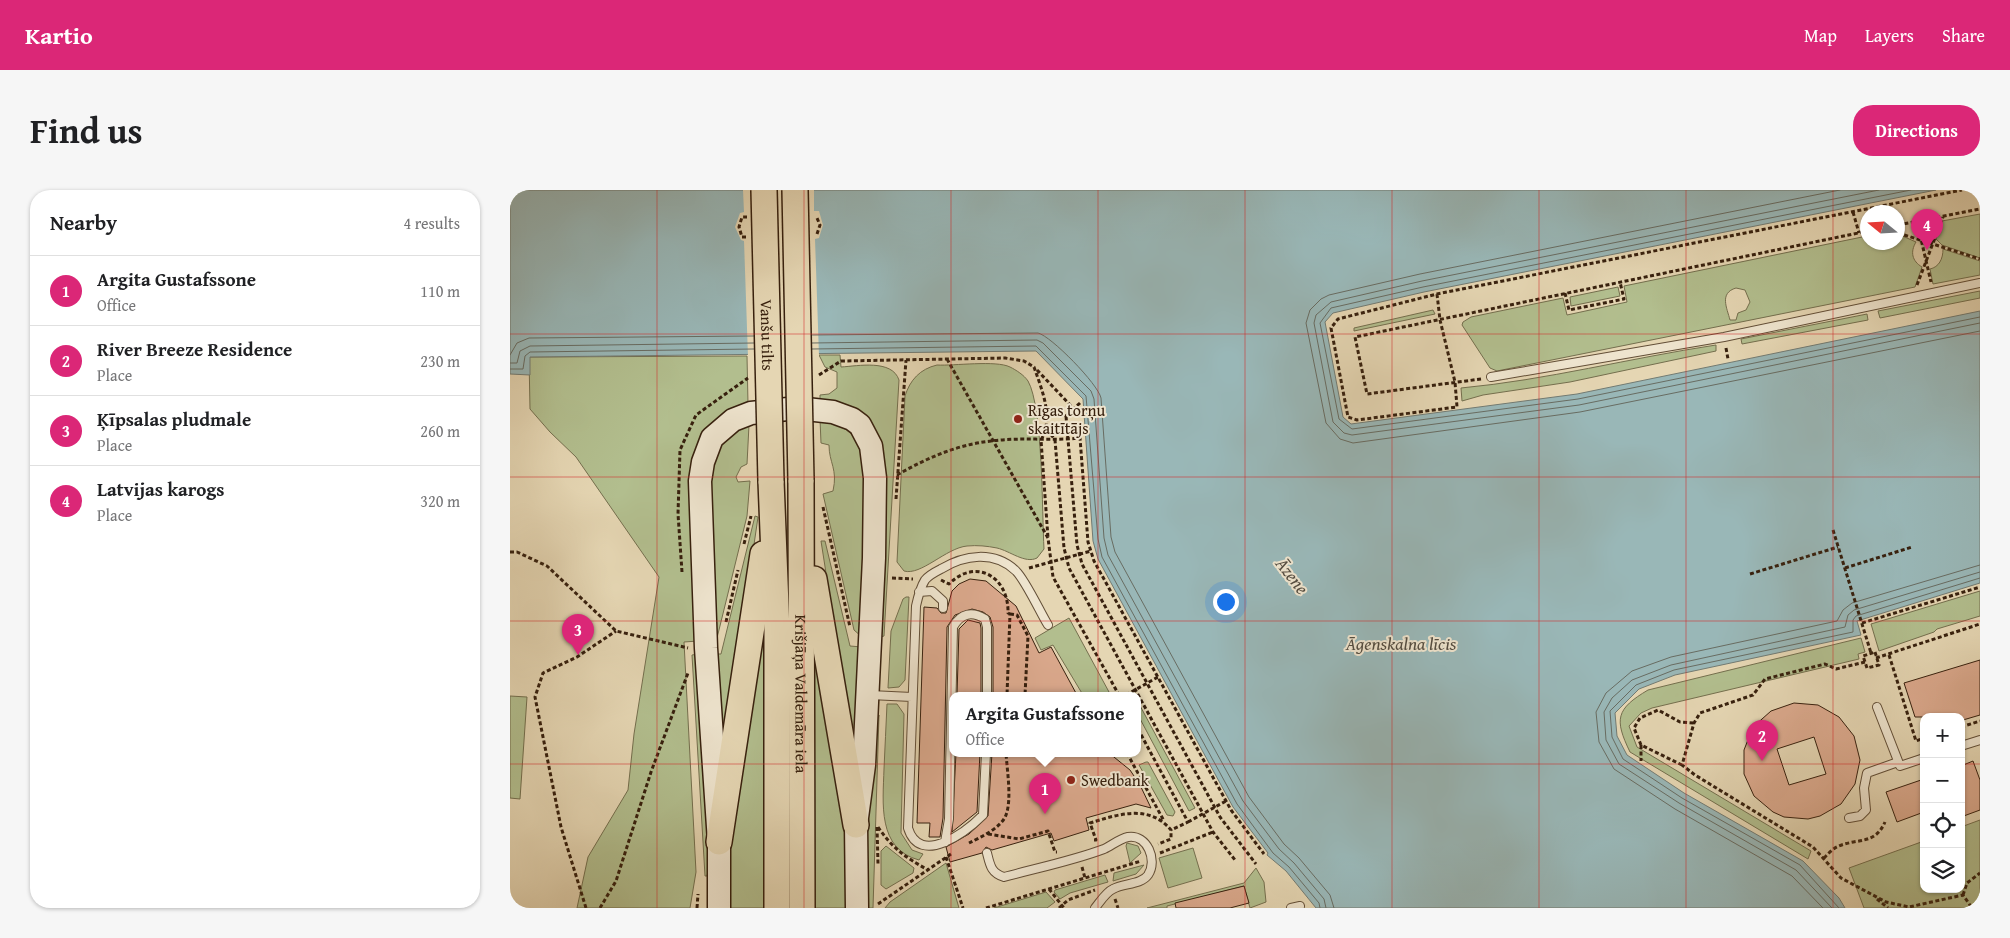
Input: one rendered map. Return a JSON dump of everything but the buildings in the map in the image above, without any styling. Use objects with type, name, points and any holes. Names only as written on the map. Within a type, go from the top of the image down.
[{"type":"main road","name":"Vanšu tilts","points":[[764,190],[771,490]]},
{"type":"main road","name":"Vanšu tilts","points":[[795,190],[808,495]]},
{"type":"main road","points":[[719,842],[771,490]]},
{"type":"main road","name":"Krišjāņa Valdemāra iela","points":[[771,490],[777,631],[778,908]]},
{"type":"main road","points":[[808,495],[867,826]]},
{"type":"main road","name":"Krišjāņa Valdemāra iela","points":[[802,908],[808,495]]},
{"type":"street","points":[[719,908],[719,842],[705,638],[700,480],[703,462],[712,438],[733,420],[766,411],[818,409],[838,413],[852,419],[866,434],[874,456],[874,558],[864,765],[867,826],[867,906]]},
{"type":"lane","points":[[1491,377],[1724,337],[1980,283]]},
{"type":"lane","points":[[986,757],[983,814],[971,827],[934,846],[924,846],[911,836],[908,828],[912,697],[916,606],[919,592],[926,580],[956,560],[968,556],[999,561],[1016,572],[1048,625]]},
{"type":"lane","points":[[919,592],[932,591],[943,601],[943,608]]},
{"type":"lane","points":[[952,692],[953,627],[957,620],[966,614],[977,614],[985,619],[987,627],[986,692]]},
{"type":"lane","points":[[868,695],[912,697]]},
{"type":"lane","points":[[1878,707],[1900,766],[1920,759]]},
{"type":"lane","points":[[1965,745],[1980,740]]},
{"type":"lane","points":[[945,842],[949,819],[950,757]]},
{"type":"lane","points":[[1849,818],[1860,816],[1866,810],[1864,788],[1866,773],[1898,762]]},
{"type":"lane","points":[[987,853],[990,868],[996,875],[1004,877],[1104,849],[1127,837],[1138,838],[1147,844],[1151,855],[1152,867],[1149,875],[1144,880],[1112,889],[1095,908]]},
{"type":"lane","points":[[1291,908],[1300,906]]},
{"type":"path","points":[[1437,294],[1440,320],[1455,382],[1458,407],[1357,420],[1348,416],[1331,328],[1338,318],[1437,294],[1962,190]]},
{"type":"path","points":[[1905,224],[1980,209]]},
{"type":"path","points":[[1491,377],[1366,394],[1354,337],[1859,233],[1853,212]]},
{"type":"path","points":[[1913,297],[1943,217]]},
{"type":"path","points":[[1917,222],[1934,293]]},
{"type":"path","points":[[1905,235],[1980,259]]},
{"type":"path","points":[[1566,293],[1569,310],[1624,299],[1620,282]]},
{"type":"path","points":[[818,376],[841,361],[1005,358],[1024,361],[1034,367],[1074,409]]},
{"type":"path","points":[[947,359],[1048,538]]},
{"type":"path","points":[[1034,367],[1044,397],[1046,410],[1047,429],[1041,440],[1050,562],[1053,577],[1117,692]]},
{"type":"path","points":[[1066,416],[1080,403]]},
{"type":"path","points":[[1046,410],[1066,416]]},
{"type":"path","points":[[1066,416],[1079,554],[1082,564],[1215,807],[1256,864]]},
{"type":"path","points":[[1047,429],[1055,440],[1064,548],[1069,568],[1136,690]]},
{"type":"path","points":[[897,475],[944,451],[992,441],[1080,438],[1088,542],[1094,561],[1226,801],[1264,854]]},
{"type":"path","points":[[808,495],[851,632]]},
{"type":"path","points":[[1833,530],[1871,653]]},
{"type":"path","points":[[1750,574],[1838,547]]},
{"type":"path","points":[[1845,568],[1912,547]]},
{"type":"path","points":[[1016,572],[1091,551]]},
{"type":"path","points":[[510,552],[517,552],[547,566],[616,631],[688,648]]},
{"type":"path","points":[[891,578],[942,580],[949,584],[967,572],[984,573],[999,582],[1007,598],[1008,613],[1010,614],[1007,692]]},
{"type":"path","points":[[1862,623],[1980,587]]},
{"type":"path","points":[[1010,614],[1017,614],[1028,636],[1026,692]]},
{"type":"path","points":[[1876,658],[1980,624]]},
{"type":"path","points":[[586,908],[561,827],[534,697],[543,673],[577,657],[616,631]]},
{"type":"path","points":[[1875,652],[1876,658],[1879,665],[1867,668],[1863,656],[1875,652]]},
{"type":"path","points":[[1889,655],[1916,741],[1920,740]]},
{"type":"path","points":[[1682,765],[1694,723],[1700,713],[1753,695],[1765,679],[1826,664],[1836,669],[1865,662]]},
{"type":"path","points":[[600,908],[616,881],[651,772],[689,670]]},
{"type":"path","points":[[1132,692],[1158,677]]},
{"type":"path","points":[[1141,699],[1213,832],[1235,860]]},
{"type":"path","points":[[1641,761],[1641,745],[1634,728],[1640,718],[1658,710],[1680,722],[1694,723]]},
{"type":"path","points":[[1965,726],[1980,721]]},
{"type":"path","points":[[1141,735],[1188,822]]},
{"type":"path","points":[[1641,745],[1682,765],[1694,775],[1813,847],[1841,878],[1886,902],[1909,907],[1963,895]]},
{"type":"path","points":[[1129,757],[1164,821]]},
{"type":"path","points":[[1171,830],[1226,801]]},
{"type":"path","points":[[1824,858],[1837,846],[1869,839],[1880,833],[1885,822]]},
{"type":"path","points":[[867,826],[900,854],[928,870]]},
{"type":"path","points":[[988,834],[1018,839],[1048,831],[1053,846]]},
{"type":"path","points":[[867,906],[948,856],[963,908]]},
{"type":"path","points":[[986,908],[1108,872]]},
{"type":"path","points":[[1963,895],[1967,883],[1980,873]]},
{"type":"path","points":[[1048,889],[1064,908]]},
{"type":"path","points":[[1870,894],[1888,908]]},
{"type":"path","points":[[1963,895],[1972,908]]},
{"type":"green space","points":[[1980,214],[1980,258],[1942,245],[1936,239],[1942,221]]},
{"type":"green space","points":[[1860,237],[1860,250],[1905,250],[1905,237],[1916,242],[1913,256],[1922,267],[1915,287],[1497,371],[1490,368],[1462,325],[1463,322],[1471,317],[1563,298],[1567,315],[1627,302],[1624,286]],"holes":[[[1736,288],[1745,290],[1750,302],[1746,310],[1738,313],[1736,320],[1730,320],[1726,306],[1727,293]]]},
{"type":"green space","points":[[1943,249],[1980,261],[1980,275],[1933,284],[1930,269],[1940,262]]},
{"type":"green space","points":[[1618,287],[1620,296],[1571,306],[1570,297]]},
{"type":"green space","points":[[1980,291],[1980,298],[1880,318],[1878,311]]},
{"type":"green space","points":[[1433,310],[1435,314],[1354,331],[1354,328]]},
{"type":"green space","points":[[1867,314],[1868,320],[1742,344],[1741,339]]},
{"type":"green space","points":[[1716,345],[1716,351],[1570,382],[1483,395],[1462,401],[1461,388],[1525,380]]},
{"type":"green space","points":[[819,355],[840,355],[841,367],[882,366],[895,373],[899,380],[884,636],[878,638],[883,458],[820,401],[820,395],[829,394],[837,388],[837,372],[825,367]]},
{"type":"green space","points":[[747,356],[748,404],[725,413],[707,429],[698,641],[684,642],[696,872],[690,908],[577,908],[588,857],[628,790],[634,734],[659,577],[576,457],[530,409],[529,357]]},
{"type":"green space","points":[[937,365],[1004,365],[1017,371],[1028,381],[1037,413],[1041,461],[1044,549],[1037,558],[1028,559],[986,546],[967,546],[951,551],[926,566],[911,571],[904,571],[897,562],[905,396],[916,376],[926,369]]},
{"type":"green space","points":[[820,419],[833,423],[850,433],[855,439],[862,456],[865,479],[862,637],[854,630],[823,494],[833,491],[834,472],[829,445],[821,443]]},
{"type":"green space","points":[[749,425],[747,464],[741,467],[736,477],[738,482],[750,481],[747,516],[717,638],[711,565],[709,506],[711,479],[715,457],[725,438],[731,433]]},
{"type":"green space","points":[[755,516],[758,517],[723,758],[713,654],[721,654]]},
{"type":"green space","points":[[821,541],[825,541],[850,646],[862,647],[856,765]]},
{"type":"green space","points":[[1980,591],[1980,616],[1937,629],[1934,632],[1879,651],[1871,624]]},
{"type":"green space","points":[[909,597],[905,680],[899,687],[888,688],[891,631],[903,599]]},
{"type":"green space","points":[[1069,618],[1109,692],[1081,692],[1053,645],[1041,650],[1035,638]]},
{"type":"green space","points":[[760,632],[764,632],[766,908],[729,908],[730,831]]},
{"type":"green space","points":[[812,633],[847,845],[847,908],[811,908]]},
{"type":"green space","points":[[1861,638],[1865,652],[1858,654],[1859,659],[1652,708],[1641,713],[1629,726],[1637,747],[1811,851],[1808,859],[1630,752],[1620,723],[1621,716],[1629,703],[1648,690]]},
{"type":"green space","points":[[699,654],[710,860],[707,876],[705,876],[692,655]]},
{"type":"green space","points":[[510,696],[527,697],[520,799],[510,798]]},
{"type":"green space","points":[[887,704],[897,704],[904,714],[901,833],[912,850],[923,854],[919,860],[905,854],[896,846],[889,835],[885,823],[883,796]]},
{"type":"green space","points":[[1141,708],[1195,808],[1189,811],[1141,721]]},
{"type":"green space","points":[[879,715],[873,908],[866,908],[868,787]]},
{"type":"green space","points":[[1148,762],[1175,812],[1173,816],[1167,815],[1139,765]]},
{"type":"green space","points":[[1980,820],[1980,908],[1864,908],[1849,868],[1920,842],[1920,893],[1965,893],[1965,826]]},
{"type":"green space","points":[[1127,843],[1138,846],[1141,853],[1130,863],[1126,846]]},
{"type":"green space","points":[[886,846],[914,868],[913,873],[886,889],[881,885],[881,851]]},
{"type":"green space","points":[[1193,848],[1202,878],[1168,888],[1159,858]]},
{"type":"green space","points":[[946,863],[959,908],[885,908],[890,902]]},
{"type":"green space","points":[[1144,865],[1136,874],[1113,881],[1114,873]]},
{"type":"green space","points":[[1256,868],[1264,882],[1266,902],[1250,908],[1244,886],[1167,906],[1167,908],[1147,908],[1244,883]]},
{"type":"green space","points":[[1105,875],[1108,882],[1070,893],[1060,899],[1054,892],[1055,890]]},
{"type":"green space","points":[[1046,892],[1055,902],[1047,908],[994,908]]},
{"type":"water","name":"Āgenskalna līcis","points":[[510,190],[1936,190],[1424,292],[1333,313],[1325,322],[1343,417],[1351,424],[1577,394],[1980,311],[1980,583],[1857,621],[1861,635],[1675,675],[1639,689],[1615,713],[1617,736],[1627,755],[1684,793],[1803,861],[1839,898],[1845,908],[1316,908],[1286,871],[1267,855],[1268,853],[1233,807],[1098,559],[1093,541],[1083,399],[1036,351],[530,357],[530,375],[510,374]]},
{"type":"pier","points":[[743,190],[814,190],[814,211],[819,211],[823,225],[819,238],[815,239],[819,356],[748,357],[744,241],[741,240],[735,227],[740,213],[744,212]]},
{"type":"place","name":"Latvijas karogs","points":[[1927,250]]},
{"type":"place","name":"Rīgas torņu skaitītājs","points":[[1018,419]]},
{"type":"place","name":"Ķīpsalas pludmale","points":[[578,655]]},
{"type":"place","name":"River Breeze Residence","points":[[1762,761]]},
{"type":"place","name":"Swedbank","points":[[1071,780]]},
{"type":"place","name":"Argita Gustafssone","points":[[1045,814]]},
{"type":"water label","name":"Āzene","points":[[1292,576]]}]
